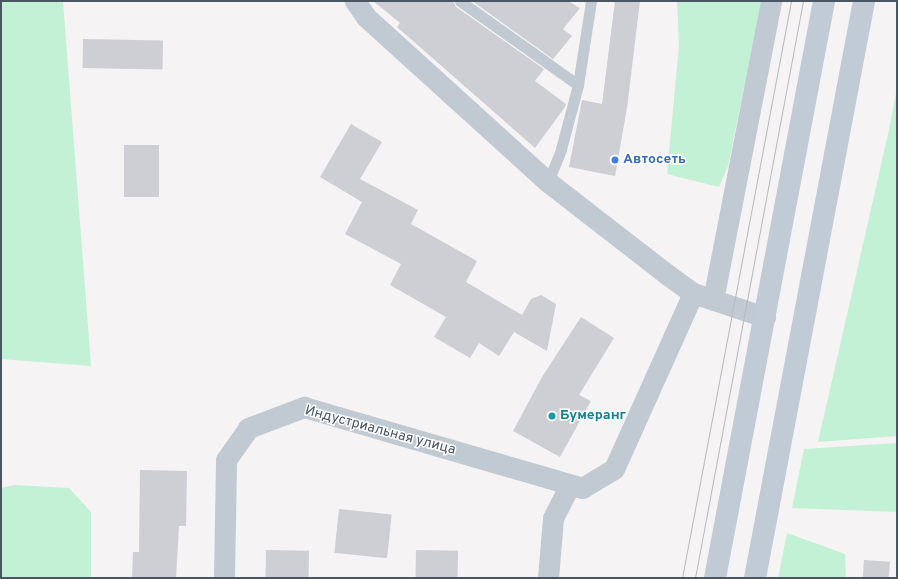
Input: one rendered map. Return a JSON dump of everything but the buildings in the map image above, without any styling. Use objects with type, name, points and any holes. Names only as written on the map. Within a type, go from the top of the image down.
[{"type":"main road","points":[[715,578],[824,1]]},
{"type":"main road","points":[[755,578],[864,1]]},
{"type":"street","points":[[355,1],[366,17],[548,182],[668,275],[693,293],[765,317]]},
{"type":"street","points":[[713,300],[771,1]]},
{"type":"street","name":"Индустриальная улица","points":[[224,578],[226,460],[248,428],[304,407],[582,488],[614,469],[693,293]]},
{"type":"street","points":[[548,578],[553,518],[570,485]]},
{"type":"lane","points":[[460,1],[578,85]]},
{"type":"lane","points":[[548,182],[561,149],[578,85],[590,2]]},
{"type":"green space","points":[[1,1],[63,1],[91,366],[1,359]]},
{"type":"green space","points":[[677,1],[762,1],[728,166],[719,187],[667,174],[679,46]]},
{"type":"green space","points":[[897,88],[897,436],[818,442],[889,130]]},
{"type":"green space","points":[[897,443],[897,512],[792,508],[804,449]]},
{"type":"green space","points":[[14,485],[69,488],[91,512],[91,578],[1,578],[1,488]]},
{"type":"green space","points":[[787,533],[845,554],[846,578],[778,578]]},
{"type":"tram line","points":[[682,578],[791,1]]},
{"type":"tram line","points":[[695,578],[803,1]]},
{"type":"place","name":"Автосеть","points":[[615,160]]},
{"type":"place","name":"Бумеранг","points":[[552,416]]}]
